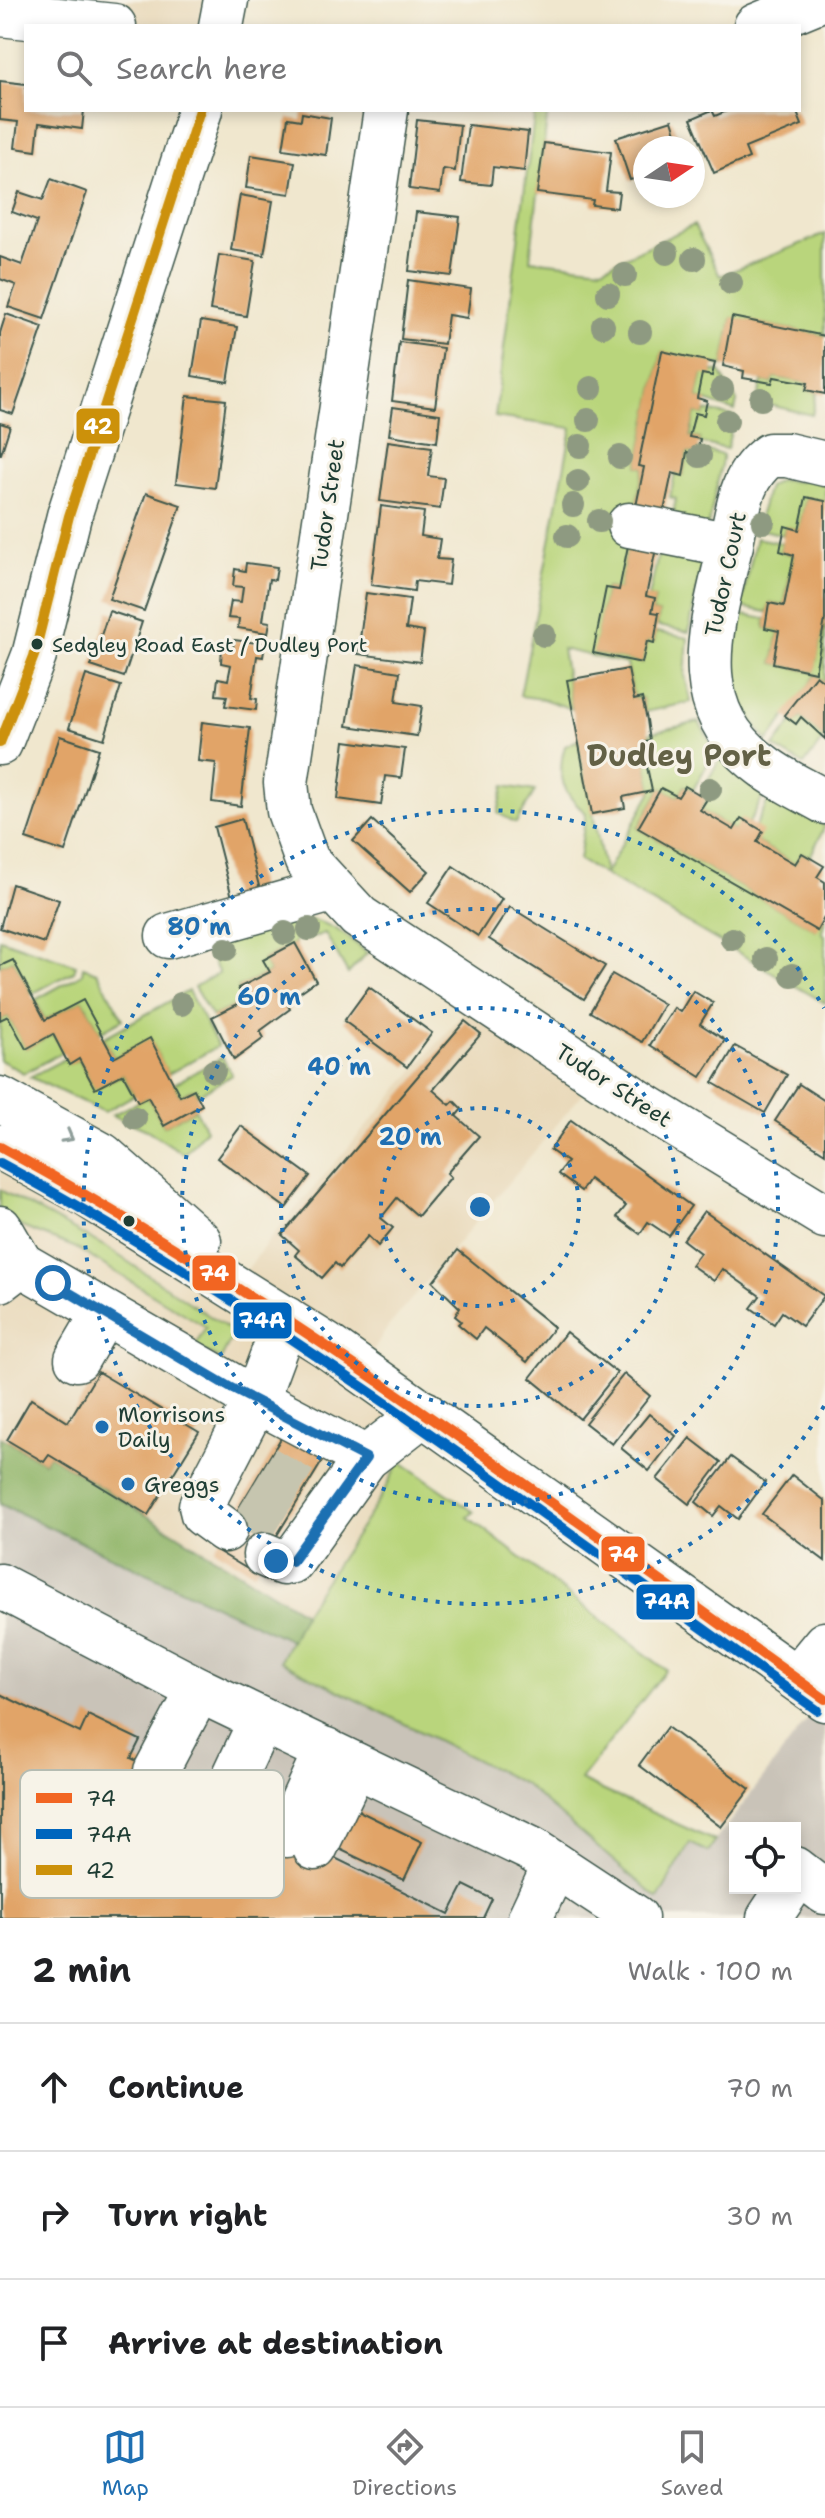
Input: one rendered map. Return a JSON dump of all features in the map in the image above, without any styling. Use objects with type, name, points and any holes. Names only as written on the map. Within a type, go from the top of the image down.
[{"type":"main road","points":[[221,24],[226,0]]},
{"type":"main road","points":[[767,22],[819,0]]},
{"type":"main road","points":[[0,14],[95,24]]},
{"type":"main road","points":[[0,743],[34,656],[60,546],[199,112]]},
{"type":"main road","name":"Tudor Street","points":[[386,112],[286,783],[295,835],[307,861],[359,917],[648,1108],[825,1216]]},
{"type":"main road","name":"Tudor Court","points":[[825,464],[787,455],[770,455],[758,463],[746,478],[708,656],[710,684],[717,706],[736,743],[762,766],[825,802]]},
{"type":"main road","points":[[629,525],[731,545]]},
{"type":"main road","points":[[0,680],[60,546]]},
{"type":"main road","points":[[168,936],[331,890]]},
{"type":"main road","points":[[0,1099],[102,1155],[286,1319]]},
{"type":"main road","points":[[0,1147],[81,1191],[286,1319],[424,1413],[811,1688],[825,1644]]},
{"type":"main road","points":[[7,1257],[256,1400],[366,1458]]},
{"type":"main road","points":[[77,1359],[104,1313]]},
{"type":"main road","points":[[235,1487],[256,1400],[286,1319]]},
{"type":"main road","points":[[285,1541],[318,1498],[424,1413]]},
{"type":"main road","points":[[0,1586],[199,1690],[531,1849],[636,1918]]},
{"type":"main road","points":[[157,1770],[199,1690]]},
{"type":"main road","points":[[238,1770],[261,1720]]},
{"type":"main road","points":[[319,1832],[340,1758]]},
{"type":"main road","points":[[530,1918],[555,1865]]},
{"type":"main road","points":[[769,1918],[789,1894]]},
{"type":"shaded area","points":[[0,0],[226,0],[221,24],[105,24]]},
{"type":"shaded area","points":[[479,995],[598,1075],[388,1327],[361,1369],[424,1413],[379,1500],[304,1613],[49,1455],[44,1462],[0,1437],[0,1119],[237,1283],[269,1240]]},
{"type":"shaded area","points":[[0,1437],[44,1462],[49,1455],[304,1613],[280,1660],[579,1780],[715,1841],[729,1823],[729,1894],[801,1894],[801,1822],[729,1822],[824,1698],[825,1918],[0,1918]]},
{"type":"green space","points":[[535,112],[548,112],[530,260],[602,268],[694,225],[720,276],[825,234],[825,336],[732,318],[723,366],[662,352],[638,466],[644,467],[619,590],[606,588],[594,653],[642,663],[647,641],[654,642],[656,632],[688,638],[685,676],[691,702],[645,712],[642,698],[634,700],[627,664],[562,649],[572,709],[543,699],[520,696],[572,428],[495,417]]},
{"type":"green space","points":[[720,372],[737,401],[735,411],[697,398],[702,374]]},
{"type":"green space","points":[[774,377],[808,383],[807,390],[817,392],[812,415],[757,402],[762,381],[772,383]]},
{"type":"green space","points":[[705,411],[734,416],[727,449],[699,443],[700,439],[690,437],[695,413],[704,415]]},
{"type":"green space","points":[[698,449],[723,455],[707,532],[671,524],[676,499],[670,497],[675,474],[683,475],[687,452],[697,454]]},
{"type":"green space","points":[[804,472],[825,476],[825,501],[806,498],[799,530],[785,527],[783,535],[756,528],[768,487],[780,480],[802,482]]},
{"type":"green space","points":[[756,538],[782,543],[780,551],[794,555],[784,606],[770,603],[767,612],[741,607]]},
{"type":"green space","points":[[661,542],[704,551],[689,632],[657,626],[659,613],[652,612],[655,598],[649,597]]},
{"type":"green space","points":[[738,614],[766,619],[765,628],[779,631],[773,663],[814,672],[825,620],[825,682],[816,675],[768,741],[747,712],[736,682],[734,650]]},
{"type":"green space","points":[[801,717],[824,738],[804,765],[774,747],[793,721],[796,723]]},
{"type":"green space","points":[[699,722],[715,750],[693,790],[685,786],[678,797],[661,788],[638,828],[816,930],[825,916],[822,933],[825,935],[825,1003],[579,860],[586,813],[572,799],[564,784],[561,766],[565,746],[578,740],[605,874],[652,791],[642,743],[650,741],[649,733]]},
{"type":"green space","points":[[721,757],[764,795],[749,823],[734,830],[700,810],[707,799],[700,794]]},
{"type":"green space","points":[[504,786],[535,791],[516,823],[498,813]]},
{"type":"green space","points":[[770,797],[825,826],[810,857],[802,853],[795,864],[757,842],[755,827]]},
{"type":"green space","points":[[303,919],[330,926],[367,953],[348,974],[325,933],[302,941]]},
{"type":"green space","points":[[296,921],[295,943],[263,960],[270,972],[238,988],[244,1001],[212,1017],[194,987],[219,973],[203,945]]},
{"type":"green space","points":[[0,939],[76,965],[74,971],[32,994],[13,960],[0,966]]},
{"type":"green space","points":[[83,967],[97,972],[123,1019],[100,1032],[83,1000],[45,1020],[35,1000],[82,974]]},
{"type":"green space","points":[[188,991],[218,1046],[168,1074],[150,1039],[114,1058],[103,1038]]},
{"type":"green space","points":[[8,1016],[26,1048],[53,1034],[63,1052],[24,1073],[0,1060],[0,1020]]},
{"type":"green space","points":[[222,1057],[232,1075],[197,1095],[194,1089],[180,1096],[174,1084]]},
{"type":"green space","points":[[66,1058],[69,1064],[79,1059],[95,1088],[123,1074],[134,1095],[104,1112],[30,1077]]},
{"type":"green space","points":[[148,1097],[164,1126],[195,1109],[206,1129],[184,1154],[147,1130],[112,1115]]},
{"type":"green space","points":[[0,1190],[106,1247],[229,1329],[231,1339],[221,1359],[194,1348],[206,1327],[74,1247],[22,1227],[0,1214]]},
{"type":"green space","points":[[0,1437],[44,1462],[49,1455],[304,1613],[291,1641],[0,1504]]},
{"type":"green space","points":[[400,1461],[474,1512],[468,1517],[666,1670],[580,1780],[715,1841],[708,1852],[690,1843],[658,1899],[524,1784],[280,1661],[304,1613],[379,1500]]},
{"type":"building","points":[[0,81],[24,84],[24,112],[84,112],[82,129],[39,123],[36,151],[15,148],[18,122],[0,120]]},
{"type":"building","points":[[707,112],[713,112],[715,116],[724,112],[797,112],[802,125],[745,148],[749,158],[714,173],[705,152],[705,136],[698,136],[691,119]]},
{"type":"building","points":[[302,113],[331,118],[326,155],[283,149],[288,118],[301,120]]},
{"type":"building","points":[[417,120],[460,125],[455,171],[443,169],[440,193],[409,189]]},
{"type":"building","points":[[672,120],[677,136],[633,136],[633,179],[630,180],[616,138]]},
{"type":"building","points":[[468,125],[528,132],[524,171],[493,167],[491,185],[461,182]]},
{"type":"building","points":[[544,143],[611,152],[606,191],[619,192],[617,208],[592,205],[593,200],[537,193]]},
{"type":"building","points":[[251,155],[295,162],[290,194],[246,188]]},
{"type":"building","points":[[51,179],[87,192],[44,319],[8,307],[16,285],[0,279],[0,257],[22,265],[37,221],[12,212],[19,192],[43,200]]},
{"type":"building","points":[[240,195],[273,201],[264,255],[231,250]]},
{"type":"building","points":[[416,212],[460,217],[452,276],[409,271]]},
{"type":"building","points":[[219,255],[255,261],[246,316],[210,310]]},
{"type":"building","points":[[408,280],[471,289],[467,318],[448,315],[444,344],[401,339]]},
{"type":"building","points":[[6,314],[43,327],[13,414],[0,410],[0,333]]},
{"type":"building","points":[[732,317],[825,336],[825,394],[806,390],[808,383],[774,377],[772,383],[743,378],[744,371],[723,366]]},
{"type":"building","points":[[201,321],[237,327],[228,382],[192,376]]},
{"type":"building","points":[[399,342],[443,348],[435,407],[392,401]]},
{"type":"building","points":[[662,351],[715,363],[712,376],[702,374],[697,398],[707,401],[704,415],[695,413],[689,437],[700,439],[697,454],[687,452],[683,476],[672,473],[646,596],[655,598],[652,612],[659,613],[654,643],[647,641],[642,663],[593,653],[606,588],[619,590],[644,467],[638,466]]},
{"type":"building","points":[[187,396],[226,400],[215,488],[176,483]]},
{"type":"building","points":[[393,407],[440,414],[437,442],[389,435]]},
{"type":"building","points":[[0,423],[10,426],[1,454],[0,454]]},
{"type":"building","points":[[388,441],[432,447],[428,476],[444,478],[440,509],[380,501]]},
{"type":"building","points":[[146,493],[181,505],[144,611],[109,599]]},
{"type":"building","points":[[806,497],[825,501],[825,620],[815,672],[773,663],[779,631],[765,628],[769,603],[784,606],[794,555],[780,551],[785,526],[799,530]]},
{"type":"building","points":[[381,506],[424,512],[421,536],[440,539],[437,559],[451,560],[448,585],[415,581],[414,591],[371,585]]},
{"type":"building","points":[[246,563],[277,567],[275,580],[269,579],[263,621],[270,622],[268,633],[238,628],[239,619],[228,618],[231,601],[241,602],[243,587],[233,586],[235,569],[245,571]]},
{"type":"building","points":[[366,593],[410,599],[406,629],[424,632],[420,662],[358,654]]},
{"type":"building","points":[[109,611],[142,622],[124,677],[91,666]]},
{"type":"building","points":[[234,640],[265,644],[263,657],[257,656],[251,698],[257,699],[256,710],[225,706],[227,696],[216,695],[218,678],[228,680],[231,665],[221,663],[222,646],[233,648]]},
{"type":"building","points":[[357,665],[400,672],[396,702],[422,706],[417,736],[347,726]]},
{"type":"building","points":[[628,669],[634,700],[642,698],[647,720],[650,741],[642,743],[652,791],[623,797],[625,808],[592,814],[567,680]]},
{"type":"building","points":[[86,675],[121,686],[104,739],[69,728]]},
{"type":"building","points":[[816,675],[825,682],[825,739],[801,717],[796,724],[784,715]]},
{"type":"building","points":[[202,722],[250,728],[241,806],[212,802],[216,763],[198,761]]},
{"type":"building","points":[[60,736],[99,749],[65,852],[26,839]]},
{"type":"building","points":[[345,741],[405,749],[401,778],[385,776],[381,805],[338,799]]},
{"type":"building","points":[[685,786],[707,799],[700,810],[734,830],[741,818],[763,831],[757,842],[795,864],[802,853],[824,866],[817,877],[825,882],[825,916],[817,931],[638,828],[661,788],[678,797]]},
{"type":"building","points":[[242,819],[261,894],[233,901],[214,827]]},
{"type":"building","points":[[372,820],[429,871],[410,892],[353,841]]},
{"type":"building","points":[[453,866],[502,899],[478,936],[428,903]]},
{"type":"building","points":[[12,884],[59,900],[44,943],[0,928]]},
{"type":"building","points":[[510,907],[605,966],[584,999],[489,939]]},
{"type":"building","points":[[295,943],[316,981],[286,1002],[290,1009],[260,1031],[264,1038],[234,1060],[212,1017],[244,1001],[238,988],[270,972],[263,960]]},
{"type":"building","points":[[13,960],[45,1020],[83,1000],[114,1058],[150,1038],[180,1096],[194,1089],[202,1105],[164,1126],[148,1097],[138,1102],[123,1074],[95,1089],[79,1059],[69,1065],[53,1034],[26,1049],[8,1016],[0,1020],[0,966]]},
{"type":"building","points":[[612,974],[664,1004],[642,1042],[590,1012]]},
{"type":"building","points":[[369,987],[432,1033],[407,1067],[344,1021]]},
{"type":"building","points":[[693,991],[713,1003],[700,1024],[725,1040],[701,1077],[650,1045],[674,1008],[680,1012]]},
{"type":"building","points":[[465,1021],[481,1034],[433,1090],[450,1105],[454,1101],[462,1109],[456,1116],[479,1136],[447,1173],[451,1177],[418,1216],[397,1198],[381,1218],[393,1228],[378,1246],[368,1236],[340,1268],[335,1263],[322,1278],[295,1255],[299,1250],[282,1235]]},
{"type":"building","points":[[735,1046],[787,1075],[765,1113],[713,1083]]},
{"type":"building","points":[[799,1084],[825,1101],[825,1153],[775,1121]]},
{"type":"building","points":[[571,1120],[691,1206],[669,1236],[648,1222],[640,1234],[617,1217],[626,1206],[589,1179],[581,1191],[558,1174],[567,1162],[550,1150]]},
{"type":"building","points":[[241,1126],[310,1176],[286,1208],[217,1158]]},
{"type":"building","points":[[704,1211],[824,1296],[802,1326],[782,1312],[774,1324],[751,1308],[760,1296],[722,1269],[714,1281],[691,1265],[700,1253],[683,1240]]},
{"type":"building","points":[[458,1250],[554,1327],[527,1362],[484,1328],[476,1339],[458,1324],[461,1321],[455,1316],[460,1308],[433,1282]]},
{"type":"building","points":[[566,1332],[617,1373],[580,1419],[530,1378]]},
{"type":"building","name":"Morrisons Daily","points":[[98,1372],[199,1432],[148,1515],[49,1455],[44,1462],[7,1440],[31,1399],[68,1422]]},
{"type":"building","points":[[624,1374],[650,1396],[612,1444],[585,1423]]},
{"type":"building","points":[[649,1414],[676,1436],[649,1471],[621,1448]]},
{"type":"building","points":[[289,1425],[329,1450],[254,1573],[214,1549]]},
{"type":"building","points":[[690,1438],[721,1462],[689,1504],[657,1479]]},
{"type":"building","points":[[731,1457],[765,1482],[738,1519],[721,1506],[713,1516],[696,1502]]},
{"type":"building","points":[[792,1475],[825,1501],[825,1561],[762,1514]]},
{"type":"building","points":[[0,1694],[80,1733],[88,1715],[140,1740],[131,1758],[155,1770],[20,1770],[20,1898],[284,1898],[284,1833],[449,1914],[464,1885],[492,1899],[483,1918],[0,1918]]},
{"type":"building","points":[[667,1727],[750,1789],[721,1827],[639,1765]]},
{"type":"building","points":[[353,1808],[422,1842],[404,1880],[335,1847]]},
{"type":"tunnel","points":[[264,1467],[304,1491]]},
{"type":"tunnel","points":[[242,1503],[282,1527]]},
{"type":"transit line","name":"42","points":[[0,743],[34,656],[69,516],[199,112]]},
{"type":"transit line","name":"74","points":[[0,1147],[108,1208],[318,1341],[522,1482],[825,1699]]},
{"type":"transit line","name":"74A","points":[[0,1163],[107,1224],[315,1355],[817,1710]]},
{"type":"place","name":"Sedgley Road East / Dudley Port","points":[[37,644]]},
{"type":"place","name":"Morrisons Daily","points":[[102,1427]]},
{"type":"place","name":"Greggs","points":[[128,1484]]},
{"type":"district","name":"Dudley Port","points":[[679,756]]},
{"type":"route","points":[[53,1283],[231,1388],[366,1458],[292,1561],[276,1561]]}]
